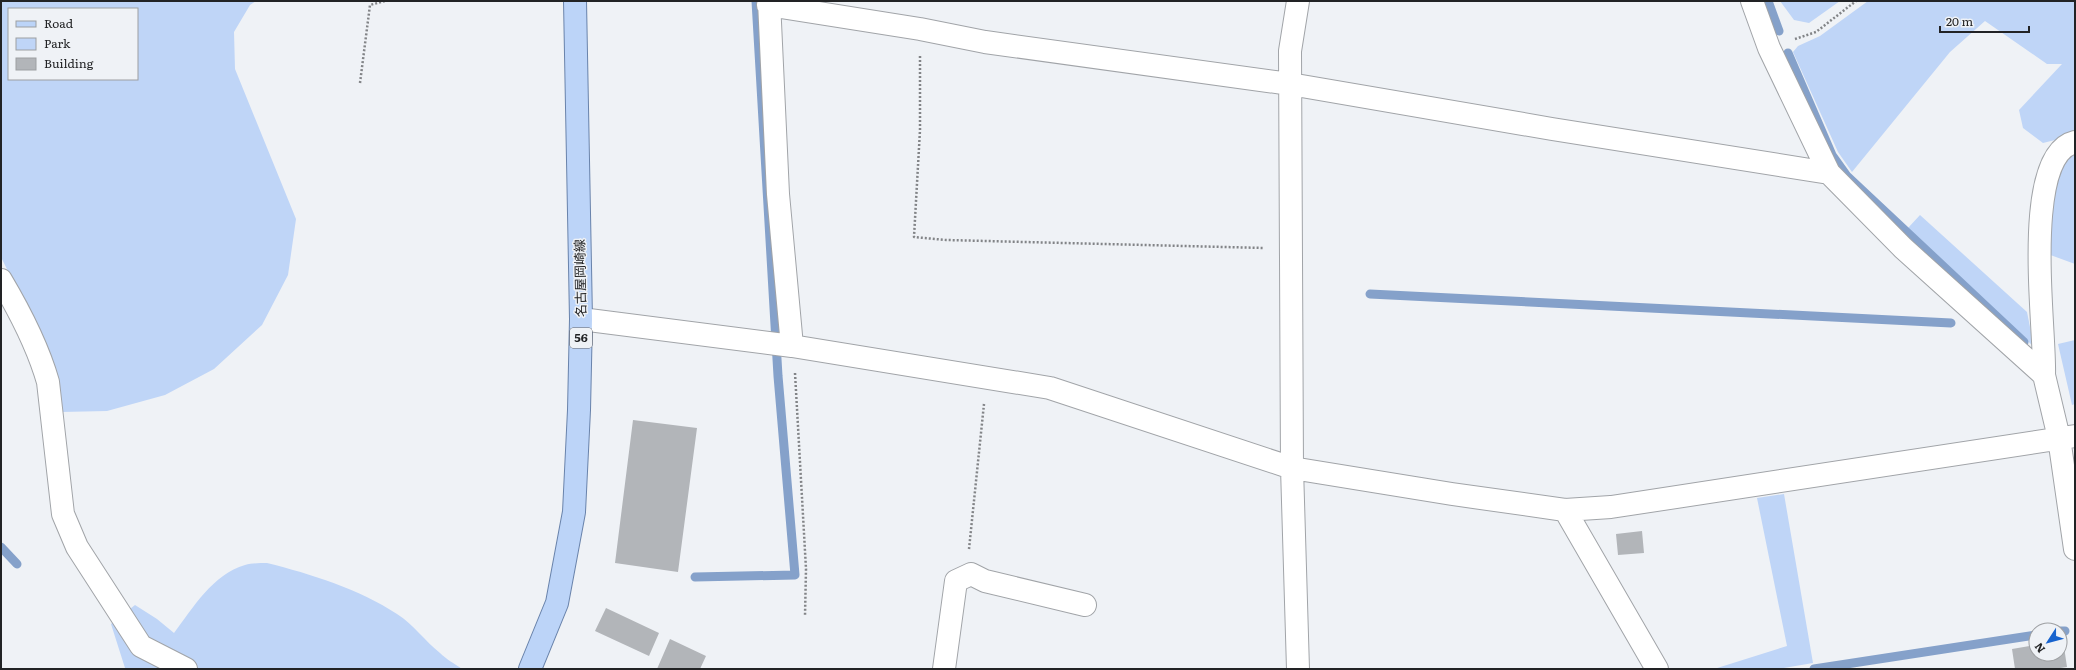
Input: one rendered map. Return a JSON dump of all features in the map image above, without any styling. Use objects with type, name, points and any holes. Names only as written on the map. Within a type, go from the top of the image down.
[{"type":"main road","name":"名古屋岡崎線","points":[[530,669],[557,604],[574,512],[580,410],[581,319],[575,1]]},
{"type":"street","points":[[1298,1],[1290,51],[1292,468],[1298,669]]},
{"type":"street","points":[[1752,1],[1769,48],[1828,173],[1903,248],[2044,375]]},
{"type":"street","points":[[792,346],[778,194],[769,3],[920,29],[985,42],[1290,84],[1552,129],[1828,173]]},
{"type":"street","points":[[2075,142],[2071,142],[2052,159],[2046,177],[2042,207],[2039,282],[2044,375],[2067,437],[2075,550]]},
{"type":"street","points":[[1,280],[14,302],[42,362],[48,382],[63,514],[77,547],[141,646],[186,669]]},
{"type":"street","points":[[581,319],[792,346],[1050,388],[1292,468],[1452,494],[1565,510],[1611,506],[2067,437]]},
{"type":"street","points":[[1565,510],[1657,669]]},
{"type":"street","points":[[944,669],[956,581],[971,574],[984,581],[1085,606]]},
{"type":"path","points":[[360,83],[370,5],[385,1]]},
{"type":"path","points":[[1769,48],[1816,32],[1856,1]]},
{"type":"path","points":[[920,29],[920,130],[914,237],[946,240],[1290,248]]},
{"type":"path","points":[[792,346],[806,569],[805,616]]},
{"type":"path","points":[[971,574],[967,564],[987,378]]},
{"type":"green space","points":[[1,1],[256,1],[250,5],[234,32],[235,69],[296,219],[288,275],[262,325],[214,369],[165,395],[107,411],[61,412],[41,339],[1,257]]},
{"type":"green space","points":[[1780,1],[1840,1],[1809,23],[1794,20]]},
{"type":"green space","points":[[1868,1],[2075,1],[2075,135],[2043,143],[2023,128],[2019,110],[2062,64],[2047,64],[1985,21],[1950,52],[1852,172],[1838,152],[1793,52],[1798,46],[1820,36]]},
{"type":"green space","points":[[2075,149],[2075,264],[2045,253],[2050,184]]},
{"type":"green space","points":[[1920,215],[2027,312],[2034,347],[1908,228]]},
{"type":"green space","points":[[2075,340],[2075,404],[2072,405],[2058,344]]},
{"type":"green space","points":[[1784,494],[1813,663],[1778,669],[1714,669],[1787,646],[1757,498]]},
{"type":"green space","points":[[253,563],[267,563],[334,583],[382,605],[403,618],[442,655],[462,669],[124,669],[125,668],[111,624],[135,605],[157,619],[174,633],[196,603],[213,584],[223,576],[234,569],[245,565]]},
{"type":"building","points":[[633,420],[697,428],[678,572],[615,563]]},
{"type":"building","points":[[1642,531],[1644,553],[1618,555],[1616,534]]},
{"type":"building","points":[[606,608],[659,633],[649,656],[595,631]]},
{"type":"building","points":[[670,639],[706,656],[700,669],[657,669]]},
{"type":"building","points":[[2028,646],[2028,662],[2066,662],[2067,667],[2054,669],[2015,669],[2012,649]]},
{"type":"waterway","points":[[695,577],[795,575],[778,376],[756,1]]},
{"type":"waterway","points":[[1768,1],[1779,31]]},
{"type":"waterway","points":[[1788,53],[1832,155],[1847,176],[2024,342]]},
{"type":"waterway","points":[[1370,294],[1951,323]]},
{"type":"waterway","points":[[1,547],[17,564]]},
{"type":"waterway","points":[[1814,669],[2028,636]]}]
